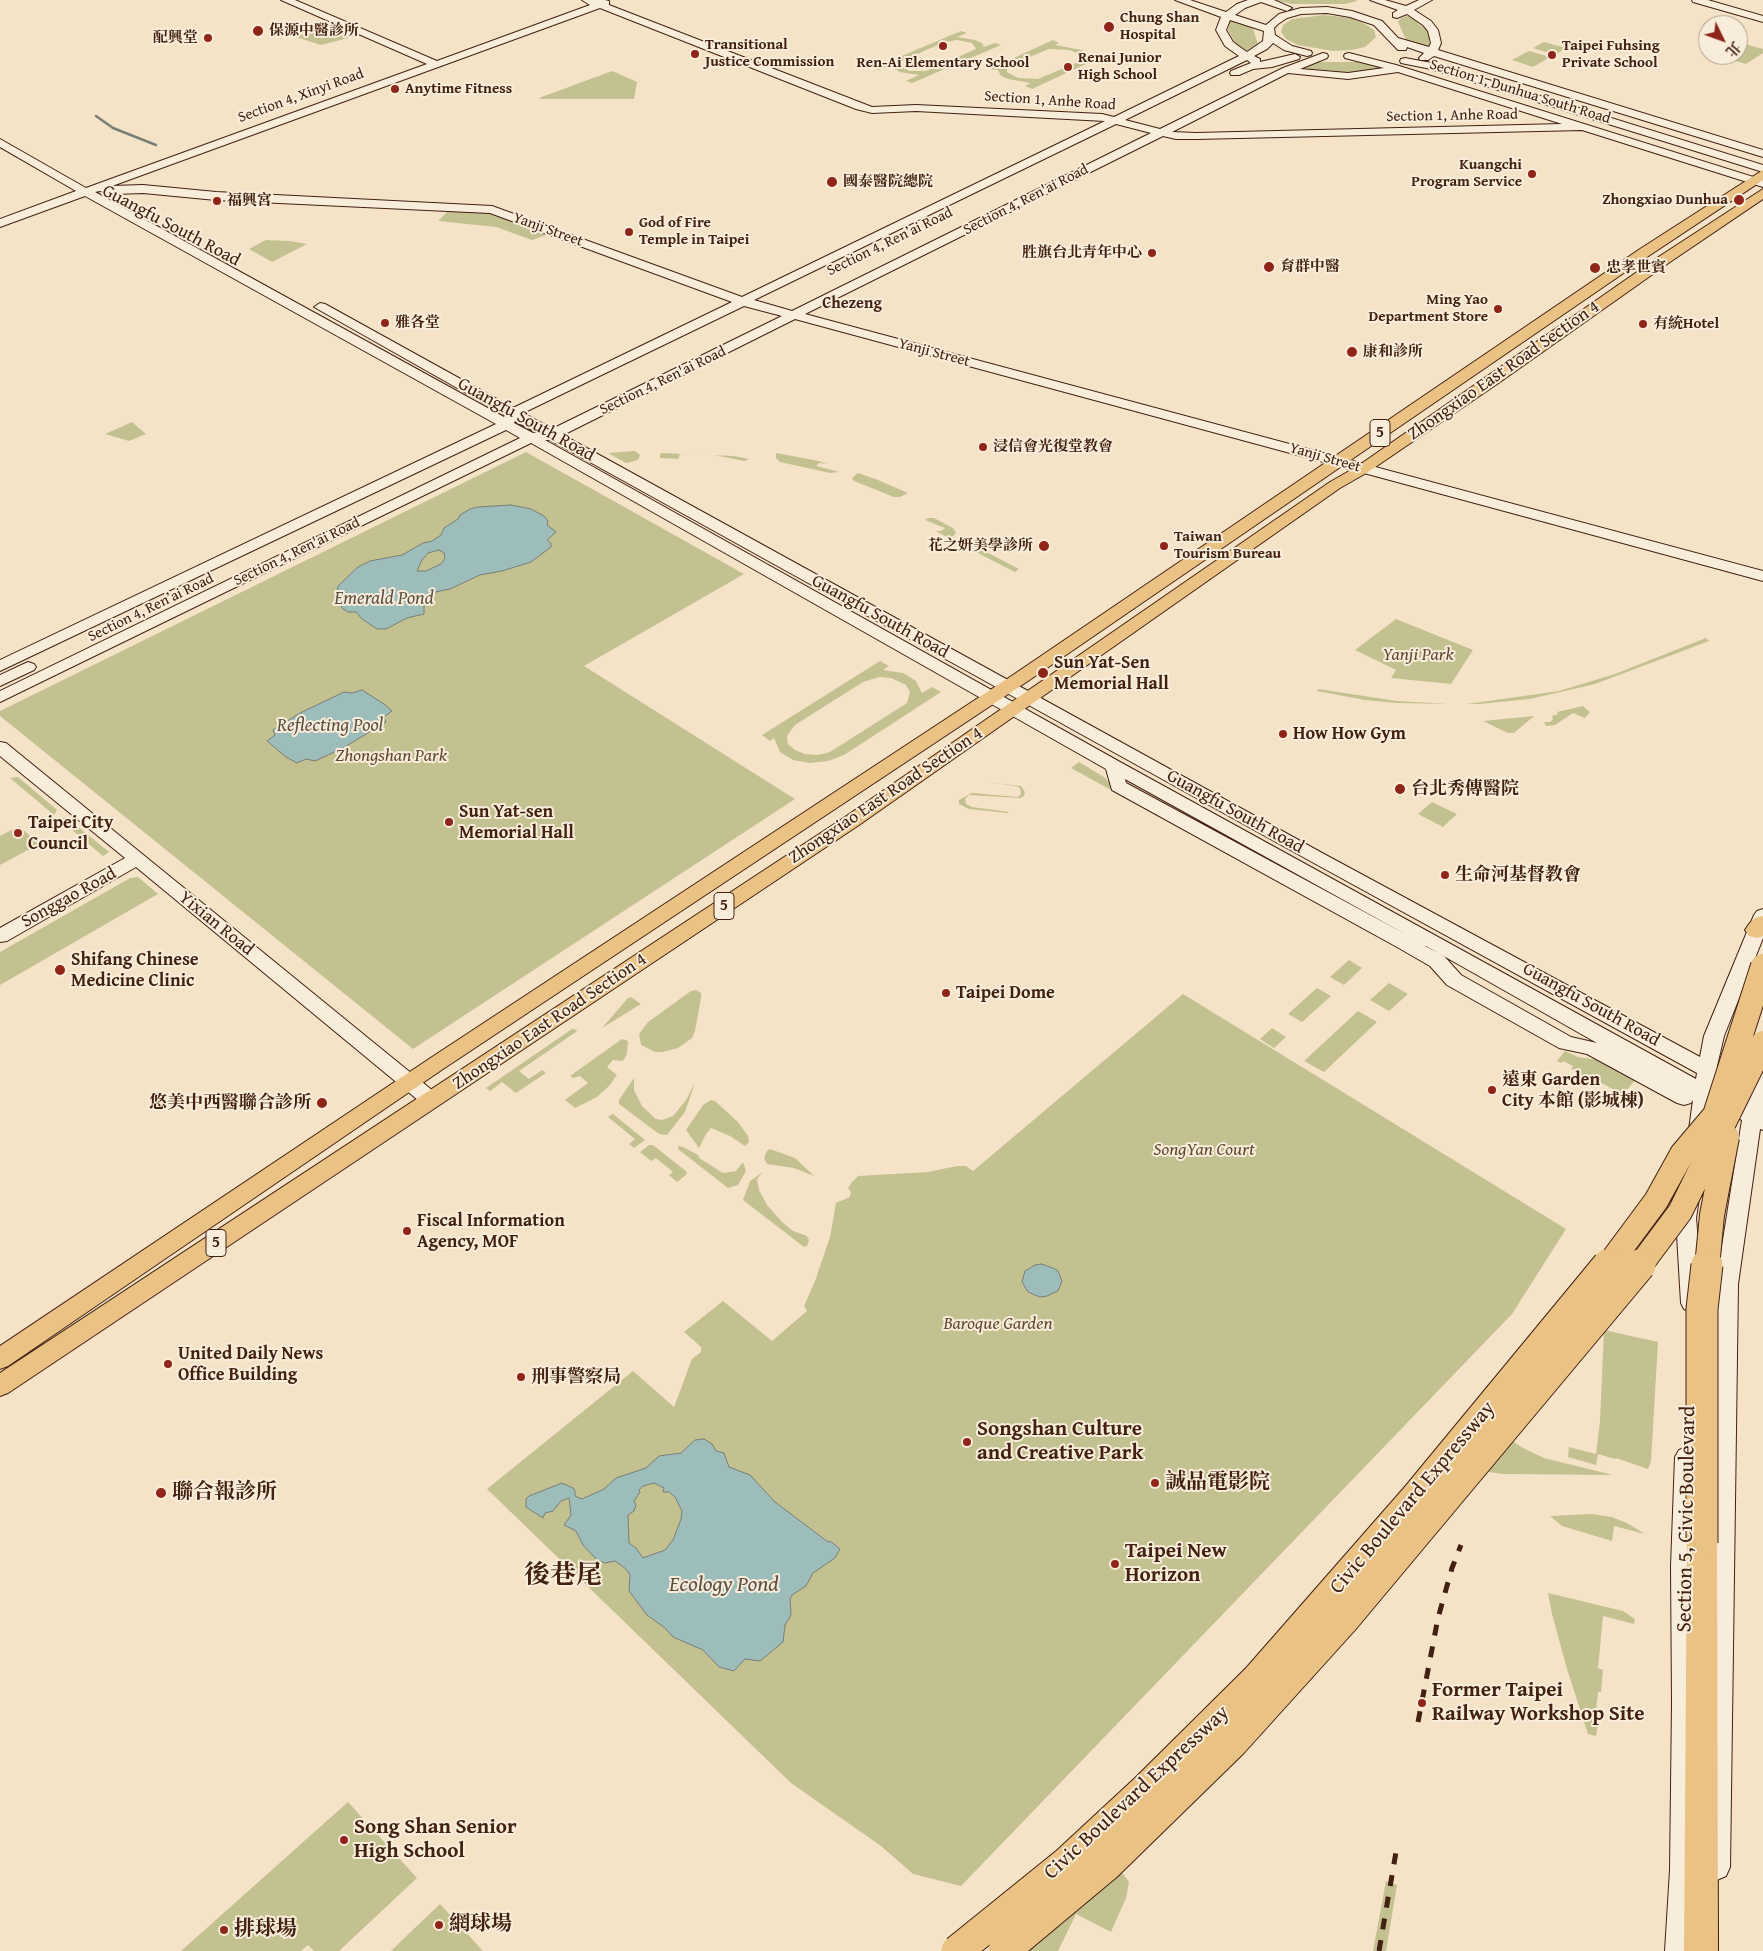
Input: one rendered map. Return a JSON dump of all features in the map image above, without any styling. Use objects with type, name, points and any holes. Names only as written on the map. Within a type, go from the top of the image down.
[{"type":"highway","name":"Civic Boulevard Expressway","points":[[957,1951],[1066,1864],[1148,1787],[1258,1678],[1414,1500],[1605,1270],[1656,1201],[1682,1154],[1715,1115],[1763,966]]},
{"type":"highway","points":[[1700,1951],[1702,1309],[1712,1215],[1745,1104],[1763,999]]},
{"type":"highway","name":"Civic Boulevard Expressway","points":[[1004,1951],[1108,1864],[1224,1751],[1344,1619],[1626,1284],[1680,1212],[1745,1104],[1763,1043]]},
{"type":"main road","points":[[286,0],[436,64]]},
{"type":"main road","points":[[1180,0],[1228,15],[1268,32]]},
{"type":"main road","points":[[1257,0],[1241,6],[1228,15],[1222,25],[1223,35],[1229,44],[1246,56],[1268,65],[1287,70],[1348,76],[1399,69],[1419,61],[1432,52],[1436,43],[1433,30],[1427,23],[1384,3]]},
{"type":"main road","points":[[1264,0],[1287,8]]},
{"type":"main road","points":[[1241,6],[1327,10],[1427,0]]},
{"type":"main road","points":[[1697,0],[1763,19]]},
{"type":"main road","name":"Section 4, Xinyi Road","points":[[0,223],[86,186],[423,59],[598,1]]},
{"type":"main road","name":"Section 4, Xinyi Road","points":[[86,186],[99,187],[436,64],[598,1]]},
{"type":"main road","name":"Section 1, Anhe Road","points":[[598,1],[863,108],[916,108],[1085,116],[1115,120],[1130,118]]},
{"type":"main road","name":"Section 1, Anhe Road","points":[[598,1],[872,104],[913,103],[1130,118],[1161,127],[1176,136],[1584,128]]},
{"type":"main road","points":[[1241,6],[1259,20],[1281,44],[1294,50],[1334,56],[1379,48],[1388,40],[1384,3]]},
{"type":"main road","points":[[1374,20],[1376,13],[1384,3]]},
{"type":"main road","points":[[1130,118],[1263,47],[1268,42],[1269,27],[1277,19],[1292,13],[1312,10]]},
{"type":"main road","points":[[1327,10],[1374,20],[1388,32]]},
{"type":"main road","name":"Section 1, Dunhua South Road","points":[[1388,32],[1432,52],[1763,154]]},
{"type":"main road","name":"Section 1, Dunhua South Road","points":[[1388,32],[1397,44],[1419,61]]},
{"type":"main road","name":"Section 4, Ren’ai Road","points":[[0,681],[526,427],[778,311],[1145,123],[1251,66],[1268,65],[1294,57],[1334,56]]},
{"type":"main road","name":"Section 4, Ren'ai Road","points":[[0,666],[526,427],[795,316],[1161,127],[1176,125],[1287,70],[1334,56]]},
{"type":"main road","name":"Section 1, Dunhua South Road","points":[[1334,56],[1419,61],[1763,169]]},
{"type":"main road","name":"Section 1, Dunhua South Road","points":[[1334,56],[1399,69],[1584,128],[1759,179]]},
{"type":"main road","name":"Section 4, Ren’ai Road","points":[[1161,127],[1261,71],[1268,65]]},
{"type":"main road","name":"Section 4, Ren’ai Road","points":[[526,427],[759,305],[1130,118]]},
{"type":"main road","name":"Section 4, Ren'ai Road","points":[[0,697],[526,427],[742,301],[1115,120]]},
{"type":"main road","name":"Section 1, Anhe Road","points":[[1176,125],[1190,128],[1217,129],[1568,122]]},
{"type":"main road","points":[[0,130],[37,150]]},
{"type":"main road","name":"Guangfu South Road","points":[[0,142],[73,185],[86,186]]},
{"type":"main road","name":"Guangfu South Road","points":[[63,166],[86,186],[526,427],[1000,692],[1707,1068],[1745,1104]]},
{"type":"main road","name":"Zhongxiao East Road Section 4","points":[[0,1360],[410,1082],[1000,692],[1339,461],[1759,179]]},
{"type":"main road","points":[[0,212],[73,185]]},
{"type":"main road","name":"Guangfu South Road","points":[[99,187],[1000,692]]},
{"type":"main road","name":"Yanji Street","points":[[99,187],[114,190],[142,189],[216,196],[492,210],[742,301],[1763,576]]},
{"type":"main road","name":"Zhongxiao East Road Section 4","points":[[0,1386],[852,820],[1335,485],[1763,193]]},
{"type":"main road","name":"Guangfu South Road","points":[[1021,703],[1114,766],[1704,1092]]},
{"type":"main road","name":"Yixian Road","points":[[0,747],[431,1100]]},
{"type":"main road","name":"Guangfu South Road","points":[[1114,766],[1118,786],[1404,942],[1437,961],[1454,980],[1566,1043],[1592,1048],[1684,1098]]},
{"type":"main road","name":"Songgao Road","points":[[0,936],[137,859]]},
{"type":"main road","points":[[1692,1307],[1686,1218],[1707,1068],[1714,1036],[1761,923]]},
{"type":"main road","points":[[1404,942],[1429,939]]},
{"type":"main road","name":"Section 5, Civic Boulevard","points":[[1704,1092],[1745,1104]]},
{"type":"main road","name":"Section 5, Civic Boulevard","points":[[1679,1951],[1683,1870],[1685,1703],[1683,1566],[1692,1307],[1705,1198],[1745,1104]]},
{"type":"main road","name":"Section 5, Civic Boulevard","points":[[1716,1951],[1727,1284],[1745,1104]]},
{"type":"green space","points":[[1275,0],[1357,1],[1345,4],[1292,4]]},
{"type":"green space","points":[[1324,15],[1351,18],[1374,30],[1376,37],[1365,47],[1333,51],[1298,45],[1286,39],[1281,32],[1283,25],[1292,19]]},
{"type":"green space","points":[[1411,17],[1426,30],[1430,38],[1429,46],[1406,40],[1398,22],[1401,18]]},
{"type":"green space","points":[[1230,20],[1252,26],[1258,44],[1246,51],[1236,44],[1228,30]]},
{"type":"green space","points":[[318,29],[334,36],[349,31],[360,35],[321,45],[296,37]]},
{"type":"green space","points":[[961,31],[967,33],[957,37],[975,40],[982,43],[984,47],[995,43],[1001,45],[912,83],[906,81],[919,75],[900,72],[891,65],[879,70],[873,68]],"holes":[[[957,40],[972,43],[976,49],[926,71],[909,71],[900,65],[903,60],[945,42]]]},
{"type":"green space","points":[[1053,40],[1059,43],[1055,45],[1082,50],[1089,57],[1096,54],[1103,56],[1032,89],[1025,86],[1031,83],[1008,79],[1001,76],[998,70],[990,69]],"holes":[[[1049,49],[1070,50],[1078,54],[1080,59],[1076,63],[1038,79],[1018,78],[1007,72],[1007,68],[1010,65]]]},
{"type":"green space","points":[[1544,42],[1566,48],[1555,55],[1533,48]]},
{"type":"green space","points":[[1748,45],[1763,49],[1763,53],[1748,63]]},
{"type":"green space","points":[[1529,51],[1550,57],[1533,67],[1512,60]]},
{"type":"green space","points":[[1315,62],[1362,62],[1385,68],[1366,72],[1342,73],[1302,68]]},
{"type":"green space","points":[[612,71],[637,82],[634,99],[539,98]]},
{"type":"green space","points":[[448,211],[490,211],[552,233],[532,240],[496,227],[438,221]]},
{"type":"green space","points":[[266,240],[307,244],[272,262],[249,249]]},
{"type":"green space","points":[[132,422],[146,434],[129,441],[105,434]]},
{"type":"green space","points":[[635,451],[640,455],[638,460],[626,463],[608,453]]},
{"type":"green space","name":"Zhongshan Park","points":[[526,452],[744,574],[584,666],[795,799],[413,1049],[0,716],[0,711]]},
{"type":"green space","points":[[662,453],[700,455],[680,454],[678,459],[660,458]]},
{"type":"green space","points":[[776,453],[819,461],[827,464],[819,463],[816,466],[839,472],[830,473],[780,462],[776,458]]},
{"type":"green space","points":[[715,455],[734,456],[749,459],[744,461]]},
{"type":"green space","points":[[858,473],[908,493],[900,497],[894,497],[854,481],[852,478]]},
{"type":"green space","points":[[934,518],[953,528],[956,533],[950,539],[936,531],[941,531],[945,528],[925,520]]},
{"type":"green space","points":[[971,544],[1019,569],[1015,572],[966,547]]},
{"type":"green space","name":"Yanji Park","points":[[1396,619],[1473,650],[1451,684],[1391,678],[1396,670],[1355,650]]},
{"type":"green space","points":[[1706,638],[1709,641],[1595,684],[1530,699],[1467,704],[1559,691],[1615,674]]},
{"type":"green space","points":[[880,661],[889,666],[883,670],[903,673],[916,681],[922,693],[932,687],[941,692],[844,755],[828,761],[810,763],[793,760],[780,752],[774,738],[770,741],[762,735]],"holes":[[[879,677],[891,678],[906,685],[910,692],[907,703],[830,752],[818,755],[805,754],[795,750],[788,744],[787,736],[795,725],[863,682]]]},
{"type":"green space","points":[[1318,689],[1397,701],[1449,704],[1365,700],[1317,691]]},
{"type":"green space","points":[[1583,706],[1590,712],[1585,718],[1573,713],[1555,725],[1546,726],[1544,722],[1550,722],[1553,719],[1552,716],[1558,714],[1557,712]]},
{"type":"green space","points":[[1534,716],[1514,733],[1508,733],[1483,721]]},
{"type":"green space","points":[[1079,762],[1104,777],[1114,788],[1111,790],[1071,768]]},
{"type":"green space","points":[[18,777],[57,810],[54,815],[10,778]]},
{"type":"green space","points":[[986,782],[1021,786],[1025,792],[1024,796],[1020,798],[969,795],[965,799],[966,804],[972,807],[1009,812],[1007,813],[969,809],[959,804],[959,800],[972,793],[1018,797],[1021,794],[1020,788],[1016,786]]},
{"type":"green space","points":[[1432,802],[1457,814],[1443,827],[1418,814]]},
{"type":"green space","points":[[66,817],[109,852],[103,856],[59,819]]},
{"type":"green space","points":[[19,826],[39,844],[0,865],[0,836]]},
{"type":"green space","points":[[138,877],[158,894],[0,985],[0,952],[130,878]]},
{"type":"green space","points":[[1349,960],[1362,968],[1344,985],[1330,977]]},
{"type":"green space","points":[[1389,983],[1408,994],[1389,1011],[1370,1000]]},
{"type":"green space","points":[[1317,988],[1331,996],[1302,1022],[1288,1014]]},
{"type":"green space","points":[[696,990],[701,993],[701,998],[692,1038],[678,1048],[663,1052],[655,1052],[641,1045],[639,1034],[648,1022],[691,991]]},
{"type":"green space","name":"Songshan Culture and Creative Park","points":[[1183,994],[1566,1229],[1512,1314],[961,1886],[913,1874],[881,1846],[791,1783],[487,1489],[633,1371],[674,1407],[692,1359],[701,1352],[701,1347],[684,1332],[723,1301],[772,1341],[807,1311],[804,1306],[830,1237],[836,1203],[850,1197],[851,1192],[848,1188],[858,1176],[928,1172],[957,1166],[966,1166],[973,1171]]},
{"type":"green space","points":[[631,997],[641,1004],[602,1028],[628,998]]},
{"type":"green space","points":[[1358,1011],[1377,1022],[1324,1072],[1304,1061]]},
{"type":"green space","points":[[1272,1028],[1286,1037],[1274,1048],[1260,1039]]},
{"type":"green space","points":[[572,1029],[577,1030],[519,1071],[529,1079],[542,1070],[546,1073],[516,1093],[502,1082],[490,1091],[486,1088]]},
{"type":"green space","points":[[622,1039],[628,1041],[627,1054],[623,1061],[613,1060],[607,1067],[617,1075],[609,1086],[597,1097],[575,1108],[565,1100],[588,1083],[580,1076],[573,1078],[570,1076]]},
{"type":"green space","points":[[1565,1051],[1578,1057],[1599,1060],[1636,1079],[1621,1097],[1614,1094],[1616,1091],[1598,1081],[1595,1083],[1580,1075],[1581,1072],[1571,1069],[1573,1066],[1563,1061],[1561,1063],[1557,1061]]},
{"type":"green space","points":[[634,1078],[634,1090],[642,1106],[656,1119],[662,1120],[673,1116],[686,1100],[695,1083],[685,1112],[667,1135],[659,1134],[619,1104],[619,1100]]},
{"type":"green space","points":[[711,1100],[715,1101],[738,1122],[748,1136],[749,1142],[745,1146],[730,1136],[711,1128],[699,1148],[686,1130],[703,1105]]},
{"type":"green space","points":[[613,1114],[645,1140],[634,1148],[629,1144],[635,1139],[608,1117]]},
{"type":"green space","points":[[649,1145],[653,1145],[687,1172],[686,1175],[677,1182],[669,1175],[673,1172],[656,1158],[651,1161],[640,1152]]},
{"type":"green space","points":[[678,1146],[698,1155],[699,1158],[723,1173],[736,1171],[743,1162],[746,1171],[738,1185],[728,1188],[678,1149]]},
{"type":"green space","points":[[770,1149],[795,1158],[814,1176],[794,1168],[767,1164],[764,1158]]},
{"type":"green space","points":[[763,1172],[757,1179],[759,1190],[767,1205],[793,1231],[807,1236],[809,1240],[807,1246],[804,1247],[743,1200],[750,1181]]},
{"type":"green space","points":[[1604,1330],[1658,1342],[1651,1461],[1648,1469],[1598,1454],[1596,1465],[1568,1457],[1569,1447],[1596,1454],[1600,1421]]},
{"type":"green space","points":[[1475,1416],[1523,1448],[1544,1458],[1613,1475],[1502,1474],[1483,1471]]},
{"type":"green space","points":[[1592,1514],[1612,1517],[1627,1523],[1645,1534],[1614,1526],[1612,1541],[1562,1526],[1550,1516]]},
{"type":"green space","points":[[1548,1593],[1623,1611],[1635,1619],[1634,1624],[1603,1616],[1598,1668],[1603,1670],[1601,1692],[1598,1692],[1595,1720],[1598,1723],[1596,1736],[1588,1734],[1567,1669]]},
{"type":"green space","name":"Song Shan Senior High School","points":[[348,1802],[417,1878],[339,1951],[314,1951],[308,1945],[301,1951],[181,1951]]},
{"type":"green space","points":[[1118,1867],[1129,1882],[1126,1898],[1111,1932],[1076,1914],[1058,1951],[1024,1951]]},
{"type":"green space","points":[[1386,1881],[1397,1885],[1386,1951],[1373,1951]]},
{"type":"green space","name":"網球場","points":[[440,1904],[483,1951],[391,1951],[396,1946]]},
{"type":"water","name":"Emerald Pond","points":[[511,505],[531,509],[544,516],[548,521],[547,525],[556,532],[547,540],[551,543],[551,547],[531,562],[502,571],[480,575],[450,589],[431,593],[426,596],[424,602],[424,614],[407,618],[386,629],[377,629],[362,619],[356,612],[348,612],[342,608],[337,595],[338,586],[358,567],[370,561],[402,555],[423,543],[432,541],[441,535],[444,528],[458,519],[460,515],[478,507]],"holes":[[[439,550],[444,553],[445,558],[441,564],[426,571],[417,571],[428,553]]]},
{"type":"water","name":"Reflecting Pool","points":[[362,690],[392,711],[384,717],[386,722],[343,748],[315,761],[306,759],[297,763],[286,757],[267,741],[275,735],[273,730],[300,713],[344,692],[352,693]]},
{"type":"water","points":[[1041,1264],[1058,1271],[1062,1281],[1058,1291],[1040,1297],[1028,1292],[1022,1282],[1025,1271]]},
{"type":"water","name":"Ecology Pond","points":[[704,1439],[712,1444],[716,1451],[724,1453],[729,1467],[750,1475],[775,1502],[840,1549],[835,1558],[813,1573],[806,1586],[792,1595],[790,1599],[791,1615],[785,1625],[783,1642],[760,1661],[745,1659],[734,1671],[719,1667],[703,1650],[673,1637],[665,1628],[647,1615],[629,1591],[630,1575],[626,1569],[615,1561],[605,1563],[597,1560],[583,1545],[576,1531],[564,1525],[571,1515],[569,1498],[561,1501],[553,1511],[545,1513],[543,1518],[526,1507],[526,1499],[529,1496],[562,1483],[573,1488],[575,1496],[582,1499],[604,1489],[616,1478],[646,1468],[659,1456],[681,1453],[695,1440]],"holes":[[[654,1483],[664,1488],[663,1492],[669,1492],[675,1497],[682,1511],[681,1519],[673,1540],[665,1550],[643,1558],[636,1548],[629,1543],[628,1515],[634,1511],[636,1505],[634,1501],[643,1486]]]},
{"type":"waterway","points":[[96,116],[113,128],[156,145]]},
{"type":"railway","points":[[1418,1722],[1438,1618],[1452,1568],[1461,1545]]},
{"type":"railway","points":[[1379,1951],[1396,1852]]},
{"type":"place","name":"Chung Shan Hospital","points":[[1109,27]]},
{"type":"place","name":"保源中醫診所","points":[[258,31]]},
{"type":"place","name":"配興堂","points":[[208,38]]},
{"type":"place","name":"Ren-Ai Elementary School","points":[[943,46]]},
{"type":"place","name":"Transitional Justice Commission","points":[[695,54]]},
{"type":"place","name":"Taipei Fuhsing Private School","points":[[1552,55]]},
{"type":"place","name":"Renai Junior High School","points":[[1068,67]]},
{"type":"place","name":"Anytime Fitness","points":[[395,89]]},
{"type":"place","name":"Kuangchi Program Service","points":[[1532,174]]},
{"type":"place","name":"國泰醫院總院","points":[[832,182]]},
{"type":"place","name":"Zhongxiao Dunhua","points":[[1739,200]]},
{"type":"place","name":"福興宮","points":[[217,201]]},
{"type":"place","name":"God of Fire Temple in Taipei","points":[[629,232]]},
{"type":"place","name":"胜旗台北青年中心","points":[[1152,253]]},
{"type":"place","name":"育群中醫","points":[[1269,267]]},
{"type":"place","name":"忠孝世賓","points":[[1595,268]]},
{"type":"place","name":"Ming Yao Department Store","points":[[1498,309]]},
{"type":"place","name":"雅各堂","points":[[385,323]]},
{"type":"place","name":"有統Hotel","points":[[1643,324]]},
{"type":"place","name":"康和診所","points":[[1352,352]]},
{"type":"place","name":"浸信會光復堂教會","points":[[983,447]]},
{"type":"place","name":"花之妍美學診所","points":[[1044,546]]},
{"type":"place","name":"Taiwan Tourism Bureau","points":[[1164,546]]},
{"type":"place","name":"Sun Yat-Sen Memorial Hall","points":[[1043,673]]},
{"type":"place","name":"How How Gym","points":[[1283,734]]},
{"type":"place","name":"台北秀傳醫院","points":[[1400,789]]},
{"type":"place","name":"Sun Yat-sen Memorial Hall","points":[[449,822]]},
{"type":"place","name":"Taipei City Council","points":[[18,833]]},
{"type":"place","name":"生命河基督教會","points":[[1445,875]]},
{"type":"place","name":"Shifang Chinese Medicine Clinic","points":[[60,970]]},
{"type":"place","name":"Taipei Dome","points":[[946,993]]},
{"type":"place","name":"遠東 Garden City 本館 (影城棟)","points":[[1492,1090]]},
{"type":"place","name":"悠美中西醫聯合診所","points":[[322,1103]]},
{"type":"place","name":"Fiscal Information Agency, MOF","points":[[407,1231]]},
{"type":"place","name":"United Daily News Office Building","points":[[168,1364]]},
{"type":"place","name":"刑事警察局","points":[[521,1377]]},
{"type":"place","name":"Songshan Culture and Creative Park","points":[[967,1442]]},
{"type":"place","name":"誠品電影院","points":[[1155,1483]]},
{"type":"place","name":"聯合報診所","points":[[161,1493]]},
{"type":"place","name":"Taipei New Horizon","points":[[1115,1564]]},
{"type":"place","name":"Former Taipei Railway Workshop Site","points":[[1422,1703]]},
{"type":"place","name":"Song Shan Senior High School","points":[[344,1840]]},
{"type":"place","name":"網球場","points":[[439,1925]]},
{"type":"place","name":"排球場","points":[[224,1930]]},
{"type":"district","name":"Chezeng","points":[[852,304]]},
{"type":"district","name":"後巷尾","points":[[563,1576]]},
{"type":"park label","name":"SongYan Court","points":[[1204,1150]]},
{"type":"park label","name":"Baroque Garden","points":[[998,1324]]}]
